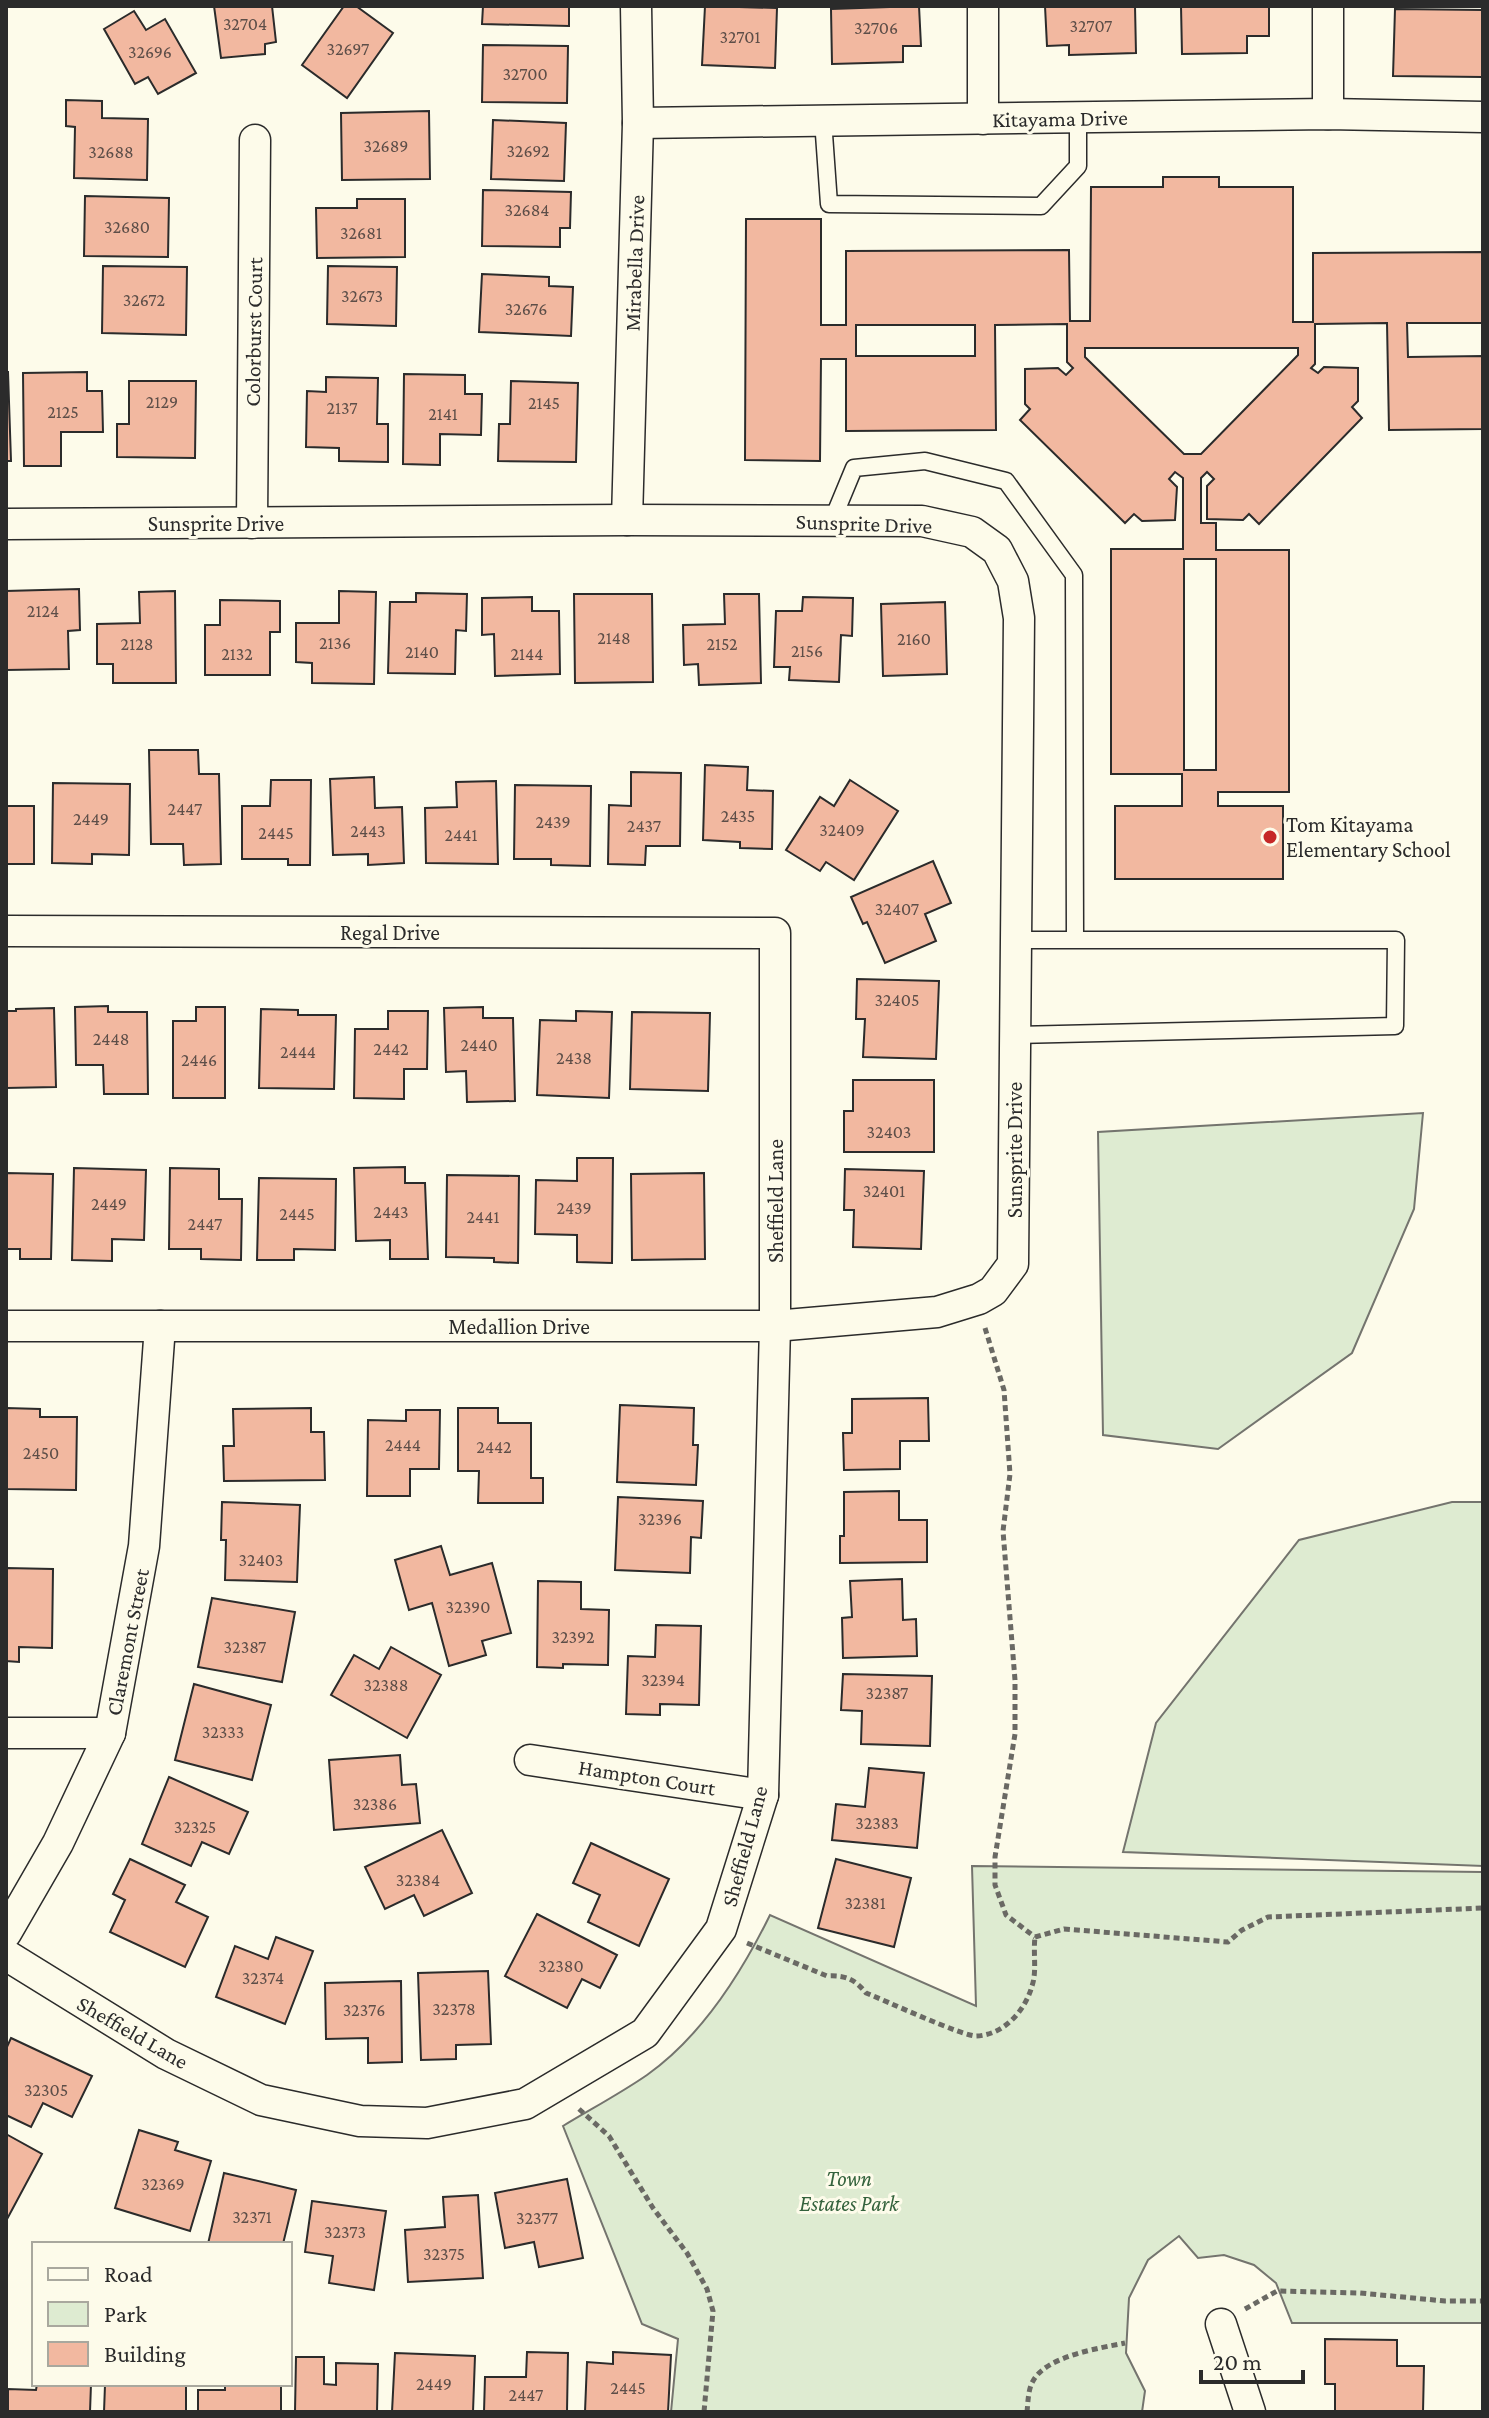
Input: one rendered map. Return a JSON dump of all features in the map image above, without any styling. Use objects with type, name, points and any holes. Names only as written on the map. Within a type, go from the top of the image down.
[{"type":"street","name":"Mirabella Drive","points":[[627,520],[638,123],[636,6]]},
{"type":"street","points":[[983,6],[983,119]]},
{"type":"street","points":[[1328,6],[1328,114]]},
{"type":"street","name":"Kitayama Drive","points":[[638,123],[1328,114],[1483,117]]},
{"type":"street","name":"Colorburst Court","points":[[252,523],[255,140]]},
{"type":"street","name":"Sunsprite Drive","points":[[6,524],[922,521],[972,532],[997,550],[1013,581],[1019,618],[1013,1264]]},
{"type":"street","name":"Regal Drive","points":[[6,931],[775,933]]},
{"type":"street","name":"Sheffield Lane","points":[[6,1955],[166,2054],[261,2100],[360,2121],[427,2123],[525,2104],[645,2033],[721,1929],[763,1795],[775,1326],[775,933]]},
{"type":"street","name":"Medallion Drive","points":[[6,1326],[775,1326],[937,1312],[979,1299],[993,1291],[1013,1264]]},
{"type":"street","name":"Claremont Street","points":[[6,1933],[58,1843],[110,1733],[144,1546],[160,1326]]},
{"type":"street","points":[[6,1733],[110,1733]]},
{"type":"street","name":"Hampton Court","points":[[530,1760],[763,1795]]},
{"type":"street","points":[[1221,2324],[1250,2412]]},
{"type":"lane","points":[[823,120],[829,204],[1041,206],[1078,166],[1078,118]]},
{"type":"lane","points":[[832,521],[854,468],[925,461],[1006,481],[1074,575],[1075,939]]},
{"type":"lane","points":[[1015,940],[1396,940],[1395,1026],[1015,1035]]},
{"type":"path","points":[[979,1299],[1004,1390],[1010,1474],[1003,1531],[1015,1680],[1015,1734],[995,1857],[995,1885],[1006,1915],[1035,1937]]},
{"type":"path","points":[[1035,1937],[1064,1929],[1228,1942],[1242,1930],[1268,1917],[1483,1908]]},
{"type":"path","points":[[721,1929],[752,1946],[827,1976],[840,1975],[857,1982],[866,1993],[974,2036],[995,2031],[1014,2020],[1026,2004],[1034,1983],[1035,1937]]},
{"type":"path","points":[[554,2087],[609,2136],[653,2208],[687,2253],[707,2289],[713,2311],[704,2412]]},
{"type":"path","points":[[1221,2324],[1277,2291],[1483,2301]]},
{"type":"path","points":[[1027,2412],[1032,2381],[1042,2371],[1066,2358],[1125,2343]]},
{"type":"green space","points":[[1423,1113],[1414,1209],[1352,1353],[1218,1449],[1103,1435],[1098,1132]]},
{"type":"green space","points":[[1452,1502],[1483,1502],[1483,1866],[1123,1852],[1156,1723],[1299,1540]]},
{"type":"green space","name":"Town Estates Park","points":[[972,1866],[1483,1872],[1483,2323],[1292,2323],[1276,2283],[1254,2265],[1224,2255],[1198,2258],[1179,2236],[1148,2260],[1129,2298],[1126,2353],[1145,2391],[1142,2412],[671,2412],[678,2339],[642,2324],[563,2126],[647,2075],[685,2042],[733,1981],[770,1915],[976,2006]]},
{"type":"building","points":[[214,6],[272,6],[276,42],[265,44],[265,54],[221,58]]},
{"type":"building","points":[[344,6],[356,6],[393,33],[347,98],[302,65]]},
{"type":"building","points":[[483,6],[569,6],[569,26],[482,24]]},
{"type":"building","points":[[705,6],[777,8],[775,68],[702,65]]},
{"type":"building","points":[[919,6],[921,46],[903,46],[903,62],[832,64],[831,9]]},
{"type":"building","points":[[1045,6],[1135,6],[1136,53],[1069,55],[1069,45],[1047,46]]},
{"type":"building","points":[[1181,6],[1269,6],[1269,36],[1247,36],[1247,53],[1182,54]]},
{"type":"building","points":[[1395,9],[1483,10],[1482,77],[1393,76]]},
{"type":"building","points":[[134,11],[146,30],[165,19],[196,73],[158,94],[148,77],[135,84],[104,29]]},
{"type":"building","points":[[483,45],[568,46],[567,103],[482,102]]},
{"type":"building","points":[[66,100],[102,101],[102,118],[148,119],[147,180],[74,178],[75,127],[66,126]]},
{"type":"building","points":[[429,111],[430,179],[342,180],[341,113]]},
{"type":"building","points":[[493,120],[566,123],[564,181],[491,179]]},
{"type":"building","points":[[1163,177],[1219,177],[1219,187],[1293,187],[1293,322],[1313,322],[1313,253],[1483,252],[1483,323],[1407,323],[1408,357],[1483,356],[1483,429],[1389,430],[1387,323],[1315,324],[1315,364],[1311,368],[1318,373],[1324,367],[1358,368],[1358,401],[1352,407],[1362,418],[1259,524],[1249,514],[1243,520],[1207,519],[1207,486],[1214,479],[1207,472],[1201,478],[1201,523],[1216,523],[1216,550],[1289,550],[1289,792],[1218,792],[1218,806],[1283,806],[1283,879],[1115,879],[1115,806],[1182,806],[1182,774],[1111,774],[1111,549],[1183,549],[1183,478],[1175,472],[1169,479],[1177,487],[1175,520],[1142,521],[1134,514],[1125,523],[1020,420],[1030,409],[1025,404],[1025,369],[1058,368],[1066,375],[1073,368],[1067,362],[1067,324],[995,325],[996,430],[846,431],[846,359],[821,359],[820,461],[745,460],[746,219],[821,219],[821,325],[846,325],[846,251],[1069,250],[1070,321],[1090,321],[1091,187],[1163,187]],"holes":[[[856,325],[975,325],[975,356],[856,356]],[[1085,348],[1298,348],[1298,355],[1201,454],[1184,454],[1085,357]],[[1184,559],[1216,559],[1216,770],[1184,770]]]},
{"type":"building","points":[[483,190],[571,192],[570,228],[560,228],[560,247],[482,246]]},
{"type":"building","points":[[85,196],[169,198],[168,257],[84,256]]},
{"type":"building","points":[[357,199],[405,199],[405,257],[317,258],[316,208],[357,208]]},
{"type":"building","points":[[103,266],[187,267],[186,335],[102,333]]},
{"type":"building","points":[[328,266],[397,267],[396,326],[327,324]]},
{"type":"building","points":[[482,274],[549,277],[549,286],[573,287],[571,336],[479,332]]},
{"type":"building","points":[[8,372],[11,461],[6,461]]},
{"type":"building","points":[[87,372],[87,391],[102,391],[103,432],[61,432],[61,466],[24,466],[23,373]]},
{"type":"building","points":[[404,374],[465,375],[465,394],[482,394],[481,435],[440,434],[440,465],[403,464]]},
{"type":"building","points":[[326,377],[378,378],[377,424],[388,424],[388,462],[339,461],[339,448],[306,447],[307,391],[326,392]]},
{"type":"building","points":[[129,381],[196,381],[195,458],[117,457],[117,424],[129,424]]},
{"type":"building","points":[[511,381],[578,383],[576,462],[498,461],[499,424],[510,424]]},
{"type":"building","points":[[79,589],[80,630],[68,631],[69,669],[6,670],[6,591]]},
{"type":"building","points":[[175,591],[176,683],[113,683],[113,664],[97,664],[97,624],[140,623],[139,592]]},
{"type":"building","points":[[339,591],[376,592],[374,684],[312,683],[312,663],[296,662],[296,623],[339,623]]},
{"type":"building","points":[[416,593],[467,594],[466,631],[456,630],[455,674],[388,673],[390,602],[416,602]]},
{"type":"building","points":[[574,594],[652,594],[653,682],[575,683]]},
{"type":"building","points":[[724,594],[759,594],[761,683],[699,685],[698,664],[684,665],[683,625],[725,624]]},
{"type":"building","points":[[532,597],[532,611],[559,611],[560,674],[495,676],[494,634],[482,635],[482,598]]},
{"type":"building","points":[[803,597],[853,598],[852,636],[841,635],[839,682],[789,680],[790,667],[774,667],[776,611],[802,611]]},
{"type":"building","points":[[220,600],[280,601],[280,632],[270,632],[270,675],[205,675],[205,625],[220,625]]},
{"type":"building","points":[[945,602],[947,674],[883,676],[881,604]]},
{"type":"building","points":[[149,750],[198,750],[199,774],[219,774],[221,864],[184,865],[183,844],[151,844]]},
{"type":"building","points":[[705,765],[748,767],[747,790],[773,791],[772,849],[740,848],[740,842],[703,840]]},
{"type":"building","points":[[631,772],[681,773],[680,846],[646,846],[645,865],[608,864],[609,805],[631,806]]},
{"type":"building","points":[[374,777],[375,808],[402,807],[404,863],[368,865],[368,854],[333,855],[330,779]]},
{"type":"building","points":[[271,780],[311,780],[310,865],[288,865],[288,859],[242,859],[242,806],[270,806]]},
{"type":"building","points":[[850,780],[898,811],[854,880],[826,862],[820,871],[786,850],[820,797],[834,806]]},
{"type":"building","points":[[496,781],[498,864],[426,863],[425,808],[457,807],[456,782]]},
{"type":"building","points":[[53,783],[130,784],[129,855],[92,854],[92,864],[52,863]]},
{"type":"building","points":[[515,785],[591,786],[590,866],[551,865],[551,859],[514,859]]},
{"type":"building","points":[[6,806],[34,806],[34,864],[6,864]]},
{"type":"building","points":[[933,861],[951,903],[925,914],[936,941],[885,963],[867,922],[863,924],[851,897]]},
{"type":"building","points":[[857,979],[939,981],[936,1059],[863,1057],[865,1019],[856,1019]]},
{"type":"building","points":[[108,1006],[108,1012],[147,1012],[148,1094],[104,1094],[103,1065],[76,1065],[75,1007]]},
{"type":"building","points":[[196,1007],[225,1007],[225,1098],[173,1098],[173,1021],[196,1021]]},
{"type":"building","points":[[483,1007],[483,1018],[513,1018],[515,1101],[467,1102],[466,1071],[446,1072],[444,1008]]},
{"type":"building","points":[[54,1008],[56,1087],[6,1088],[6,1011]]},
{"type":"building","points":[[261,1009],[298,1010],[298,1015],[336,1015],[334,1089],[259,1088]]},
{"type":"building","points":[[388,1011],[428,1011],[427,1069],[404,1069],[404,1099],[354,1098],[355,1029],[388,1029]]},
{"type":"building","points":[[576,1011],[612,1012],[609,1098],[537,1095],[540,1020],[576,1021]]},
{"type":"building","points":[[632,1012],[710,1013],[708,1091],[630,1089]]},
{"type":"building","points":[[853,1080],[934,1080],[934,1152],[844,1152],[844,1111],[853,1111]]},
{"type":"building","points":[[577,1158],[613,1158],[612,1263],[577,1262],[577,1235],[535,1234],[536,1180],[577,1181]]},
{"type":"building","points":[[405,1167],[405,1183],[425,1183],[428,1259],[390,1259],[390,1240],[356,1241],[354,1168]]},
{"type":"building","points":[[74,1168],[146,1170],[144,1240],[112,1239],[112,1261],[72,1260]]},
{"type":"building","points":[[170,1168],[219,1169],[219,1199],[242,1199],[241,1260],[201,1259],[201,1249],[169,1249]]},
{"type":"building","points":[[845,1169],[924,1171],[921,1249],[853,1247],[854,1210],[844,1210]]},
{"type":"building","points":[[6,1173],[53,1174],[51,1259],[20,1259],[20,1249],[6,1249]]},
{"type":"building","points":[[704,1173],[705,1259],[632,1260],[631,1174]]},
{"type":"building","points":[[447,1175],[519,1176],[518,1263],[494,1262],[494,1258],[446,1257]]},
{"type":"building","points":[[259,1178],[336,1179],[335,1250],[294,1249],[294,1260],[257,1260]]},
{"type":"building","points":[[928,1398],[929,1441],[900,1441],[900,1469],[844,1470],[843,1433],[852,1433],[852,1399]]},
{"type":"building","points":[[620,1405],[694,1408],[693,1445],[698,1445],[696,1485],[617,1482]]},
{"type":"building","points":[[6,1408],[40,1409],[40,1417],[77,1417],[76,1490],[6,1489]]},
{"type":"building","points":[[311,1408],[311,1432],[324,1432],[325,1480],[224,1481],[223,1446],[234,1446],[233,1409]]},
{"type":"building","points":[[458,1408],[498,1408],[498,1423],[531,1423],[531,1478],[543,1478],[543,1503],[478,1503],[479,1471],[458,1471]]},
{"type":"building","points":[[406,1410],[440,1410],[439,1469],[410,1469],[410,1496],[367,1496],[368,1420],[406,1421]]},
{"type":"building","points":[[899,1491],[899,1520],[927,1520],[927,1562],[840,1563],[840,1536],[844,1536],[844,1492]]},
{"type":"building","points":[[618,1497],[703,1501],[701,1538],[691,1537],[690,1573],[615,1570]]},
{"type":"building","points":[[222,1502],[300,1505],[297,1582],[225,1580],[226,1540],[221,1540]]},
{"type":"building","points":[[441,1546],[450,1575],[492,1563],[511,1633],[482,1641],[486,1655],[449,1666],[432,1603],[409,1610],[395,1560]]},
{"type":"building","points":[[6,1568],[53,1569],[52,1648],[19,1647],[19,1662],[6,1661]]},
{"type":"building","points":[[902,1579],[903,1620],[916,1619],[917,1656],[843,1658],[842,1618],[852,1617],[850,1581]]},
{"type":"building","points":[[538,1581],[581,1582],[581,1609],[609,1610],[608,1665],[537,1667]]},
{"type":"building","points":[[212,1598],[295,1612],[282,1682],[198,1667]]},
{"type":"building","points":[[656,1625],[701,1626],[699,1705],[660,1704],[660,1715],[626,1714],[628,1656],[655,1657]]},
{"type":"building","points":[[391,1647],[441,1675],[407,1738],[331,1695],[354,1655],[379,1669]]},
{"type":"building","points":[[843,1674],[932,1676],[930,1746],[861,1744],[862,1711],[841,1710]]},
{"type":"building","points":[[194,1684],[271,1705],[252,1780],[175,1760]]},
{"type":"building","points":[[400,1755],[402,1785],[416,1784],[420,1823],[334,1830],[329,1760]]},
{"type":"building","points":[[869,1768],[924,1773],[917,1848],[832,1840],[836,1804],[865,1807]]},
{"type":"building","points":[[169,1777],[248,1812],[229,1854],[202,1842],[191,1866],[142,1844]]},
{"type":"building","points":[[442,1830],[472,1893],[424,1916],[414,1895],[385,1909],[365,1867]]},
{"type":"building","points":[[591,1843],[669,1879],[639,1946],[588,1922],[600,1895],[573,1883]]},
{"type":"building","points":[[130,1859],[185,1885],[176,1902],[208,1917],[185,1967],[110,1932],[125,1900],[113,1894]]},
{"type":"building","points":[[836,1859],[911,1878],[894,1947],[818,1928]]},
{"type":"building","points":[[537,1914],[617,1955],[600,1988],[582,1979],[567,2008],[505,1976]]},
{"type":"building","points":[[276,1937],[313,1951],[285,2024],[216,1997],[235,1946],[268,1959]]},
{"type":"building","points":[[488,1971],[491,2044],[456,2045],[456,2059],[421,2060],[418,1973]]},
{"type":"building","points":[[401,1981],[402,2062],[368,2063],[368,2038],[326,2039],[325,1983]]},
{"type":"building","points":[[11,2038],[92,2076],[72,2117],[43,2103],[31,2127],[6,2115],[6,2049]]},
{"type":"building","points":[[139,2130],[178,2142],[175,2150],[211,2161],[190,2231],[115,2208]]},
{"type":"building","points":[[6,2134],[42,2154],[6,2221]]},
{"type":"building","points":[[224,2173],[296,2190],[283,2242],[208,2242]]},
{"type":"building","points":[[567,2179],[583,2258],[539,2267],[534,2242],[505,2248],[495,2193]]},
{"type":"building","points":[[478,2195],[483,2278],[408,2282],[405,2230],[445,2227],[443,2197]]},
{"type":"building","points":[[312,2201],[386,2211],[374,2290],[329,2283],[333,2256],[305,2252]]},
{"type":"building","points":[[1325,2339],[1397,2340],[1397,2366],[1424,2366],[1423,2412],[1335,2412],[1335,2384],[1325,2384]]},
{"type":"building","points":[[527,2352],[568,2353],[567,2412],[484,2412],[485,2377],[526,2377]]},
{"type":"building","points":[[613,2352],[671,2355],[668,2412],[585,2412],[587,2362],[613,2364]]},
{"type":"building","points":[[395,2353],[475,2356],[473,2412],[392,2412]]},
{"type":"building","points":[[296,2357],[324,2357],[324,2384],[336,2385],[336,2363],[378,2364],[377,2412],[295,2412]]},
{"type":"building","points":[[37,2386],[91,2386],[90,2412],[8,2412],[8,2389],[36,2390]]},
{"type":"building","points":[[105,2386],[186,2386],[186,2412],[104,2412]]},
{"type":"building","points":[[225,2386],[281,2386],[281,2412],[198,2412],[198,2390],[225,2390]]},
{"type":"place","name":"Tom Kitayama Elementary School","points":[[1270,837]]}]
